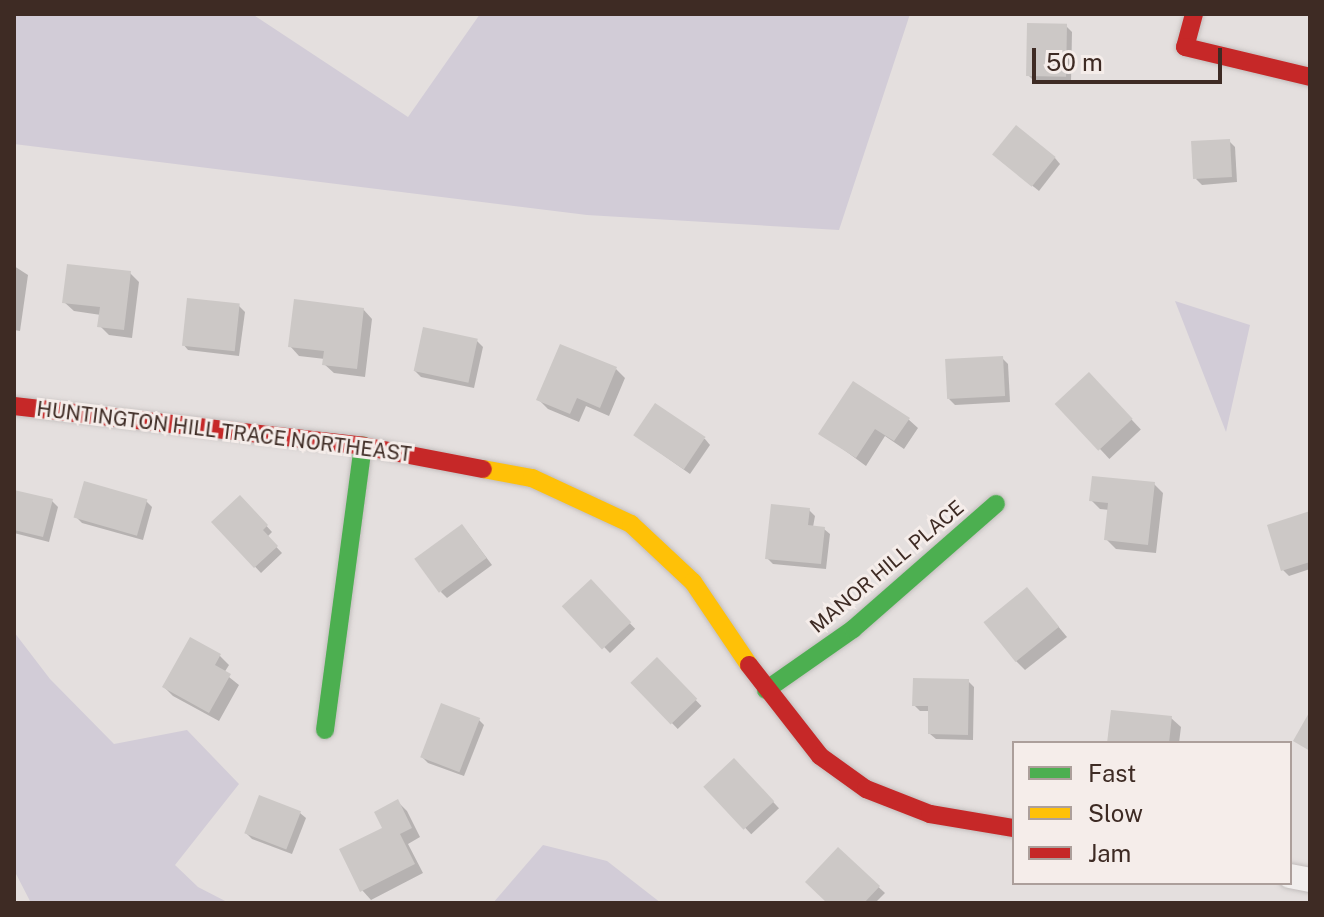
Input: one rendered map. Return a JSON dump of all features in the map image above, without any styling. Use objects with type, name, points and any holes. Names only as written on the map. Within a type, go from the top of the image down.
[{"type":"street","points":[[1194,14],[1185,47],[1310,77]]},
{"type":"street","name":"HUNTINGTON HILL TRACE NORTHEAST","points":[[14,406],[363,446],[532,478],[631,524],[693,582],[766,690],[820,756],[866,789],[930,814],[1012,828]]},
{"type":"street","points":[[325,730],[363,446]]},
{"type":"street","name":"MANOR HILL PLACE","points":[[766,690],[853,629],[996,504]]},
{"type":"shaded area","points":[[14,14],[252,14],[408,117],[480,14],[910,14],[839,230],[587,215],[14,144]]},
{"type":"shaded area","points":[[1175,301],[1250,325],[1226,432]]},
{"type":"shaded area","points":[[14,632],[50,679],[114,744],[187,730],[239,784],[175,865],[198,887],[229,903],[31,903],[14,870]]},
{"type":"shaded area","points":[[543,845],[607,861],[661,903],[493,903]]},
{"type":"building","points":[[1027,23],[1067,24],[1066,77],[1026,76]]},
{"type":"building","points":[[1016,125],[1056,157],[1032,187],[992,155]]},
{"type":"building","points":[[1230,139],[1232,177],[1193,179],[1191,141]]},
{"type":"building","points":[[67,264],[131,271],[124,330],[97,327],[100,307],[62,303]]},
{"type":"building","points":[[187,298],[240,304],[235,351],[182,346]]},
{"type":"building","points":[[294,299],[364,308],[357,369],[322,365],[324,351],[288,347]]},
{"type":"building","points":[[423,327],[478,339],[468,383],[414,371]]},
{"type":"building","points":[[560,344],[617,367],[600,408],[577,398],[570,414],[536,400]]},
{"type":"building","points":[[1003,356],[1005,396],[947,399],[945,359]]},
{"type":"building","points":[[1089,372],[1133,419],[1098,451],[1055,404]]},
{"type":"building","points":[[853,381],[910,418],[894,441],[875,429],[856,458],[818,434]]},
{"type":"building","points":[[655,403],[706,437],[684,469],[633,435]]},
{"type":"building","points":[[1092,476],[1155,482],[1148,545],[1104,540],[1108,503],[1089,501]]},
{"type":"building","points":[[84,481],[147,499],[137,536],[74,518]]},
{"type":"building","points":[[14,490],[53,499],[43,537],[14,530]]},
{"type":"building","points":[[240,495],[268,525],[263,530],[278,546],[254,568],[211,522]]},
{"type":"building","points":[[771,504],[810,508],[808,525],[825,527],[821,564],[765,559]]},
{"type":"building","points":[[1310,511],[1310,562],[1281,571],[1267,525]]},
{"type":"building","points":[[462,524],[487,558],[439,593],[414,559]]},
{"type":"building","points":[[591,579],[631,622],[602,649],[562,606]]},
{"type":"building","points":[[1027,587],[1059,627],[1016,662],[983,622]]},
{"type":"building","points":[[190,637],[221,654],[215,665],[231,674],[209,713],[162,687]]},
{"type":"building","points":[[657,657],[697,699],[671,724],[630,683]]},
{"type":"building","points":[[913,678],[969,679],[968,735],[928,734],[928,706],[912,706]]},
{"type":"building","points":[[441,703],[480,718],[459,772],[420,757]]},
{"type":"building","points":[[1111,710],[1172,716],[1169,741],[1107,741]]},
{"type":"building","points":[[1310,711],[1310,751],[1293,741]]},
{"type":"building","points":[[734,758],[774,801],[744,830],[703,787]]},
{"type":"building","points":[[259,795],[301,811],[286,849],[244,833]]},
{"type":"building","points":[[398,799],[412,828],[400,834],[415,864],[360,892],[339,849],[382,828],[374,812]]},
{"type":"building","points":[[838,847],[880,886],[864,903],[827,903],[805,882]]},
{"type":"traffic: fast","points":[[325,730],[363,446]]},
{"type":"traffic: fast","points":[[766,690],[853,629],[996,504]]},
{"type":"traffic: slow","points":[[483,469],[532,478],[631,524],[693,582],[749,665]]},
{"type":"traffic: jam","points":[[1194,14],[1185,47],[1310,77]]},
{"type":"traffic: jam","points":[[14,406],[363,446],[483,469]]},
{"type":"traffic: jam","points":[[749,665],[820,756],[866,789],[930,814],[1012,828]]}]
